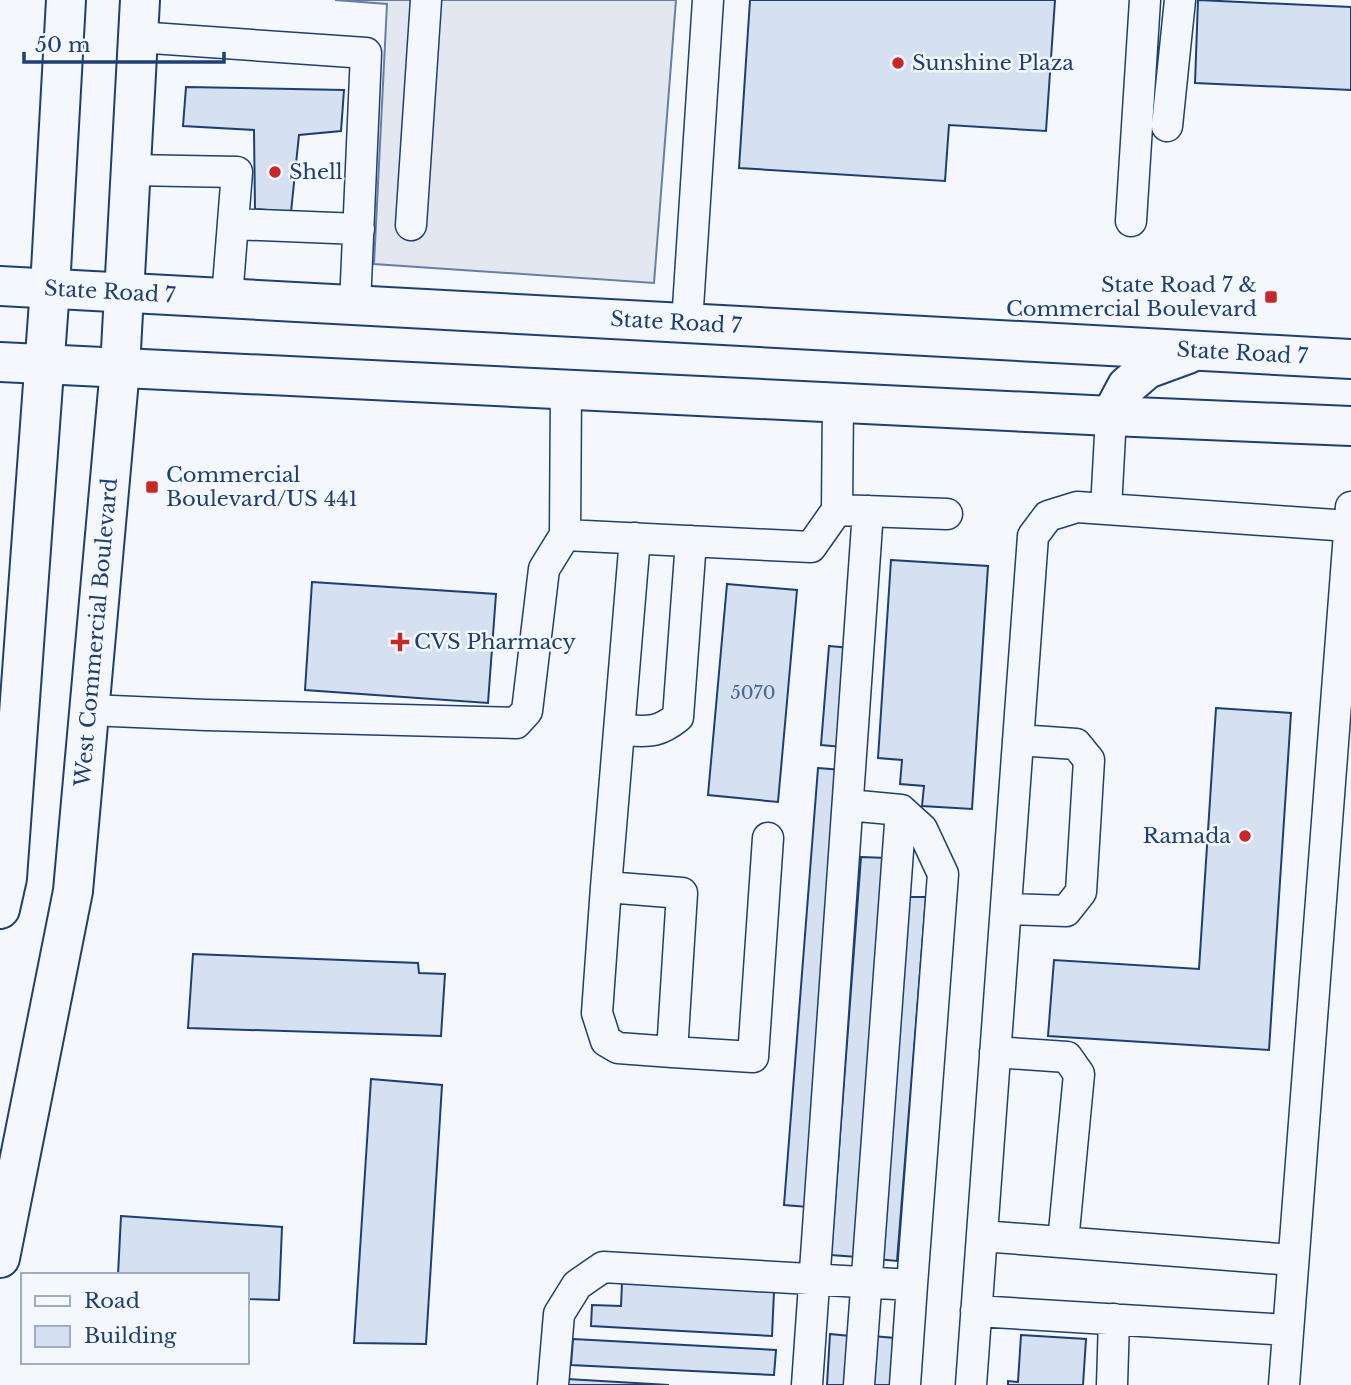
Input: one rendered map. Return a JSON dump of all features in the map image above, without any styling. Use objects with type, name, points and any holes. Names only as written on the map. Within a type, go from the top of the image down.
[{"type":"main road","points":[[0,905],[7,878],[5,838],[50,288],[66,0]]},
{"type":"main road","name":"West Commercial Boulevard","points":[[0,1258],[73,891],[120,368],[138,18]]},
{"type":"main road","name":"State Road 7","points":[[0,286],[1351,359]]},
{"type":"main road","points":[[1111,416],[1127,386],[1147,369],[1199,349]]},
{"type":"main road","points":[[0,362],[1351,426]]},
{"type":"lane","points":[[411,225],[426,0]]},
{"type":"lane","points":[[687,323],[708,0]]},
{"type":"lane","points":[[1131,221],[1145,0]]},
{"type":"lane","points":[[1167,126],[1180,0]]},
{"type":"lane","points":[[138,18],[366,52],[355,305]]},
{"type":"lane","points":[[130,170],[237,172],[227,298]]},
{"type":"lane","points":[[233,224],[359,229]]},
{"type":"lane","points":[[89,710],[516,723],[527,711],[544,569],[565,535],[566,389]]},
{"type":"lane","points":[[565,535],[811,547],[836,510],[838,402]]},
{"type":"lane","points":[[1106,509],[1111,416]]},
{"type":"lane","points":[[971,1385],[1033,536],[1048,516],[1077,507],[1350,517],[1284,1385]]},
{"type":"lane","points":[[836,510],[947,514]]},
{"type":"lane","points":[[807,1385],[868,511]]},
{"type":"lane","points":[[635,538],[597,1013],[606,1041],[618,1048],[753,1057],[768,838]]},
{"type":"lane","points":[[619,730],[651,731],[665,728],[678,717],[691,541]]},
{"type":"lane","points":[[1006,909],[1066,911],[1081,892],[1089,760],[1076,744],[1018,740]]},
{"type":"lane","points":[[848,805],[901,810],[922,829],[943,874],[905,1385]]},
{"type":"lane","points":[[859,1385],[901,810]]},
{"type":"lane","points":[[606,887],[682,893],[672,1052]]},
{"type":"lane","points":[[995,1052],[1067,1058],[1079,1074],[1063,1242]]},
{"type":"lane","points":[[982,1236],[1293,1260]]},
{"type":"lane","points":[[553,1385],[559,1314],[577,1284],[603,1267],[912,1285]]},
{"type":"lane","points":[[976,1311],[1288,1329]]},
{"type":"lane","points":[[1112,1385],[1114,1319]]},
{"type":"shaded area","points":[[335,0],[676,0],[654,283],[374,264],[387,4]]},
{"type":"building","name":"Sunshine Plaza","points":[[750,0],[1055,0],[1046,131],[949,125],[945,181],[739,168]]},
{"type":"building","points":[[1198,0],[1351,7],[1351,90],[1195,83]]},
{"type":"building","name":"Shell","points":[[186,87],[344,90],[341,131],[299,135],[291,212],[255,209],[254,130],[183,126]]},
{"type":"building","points":[[891,560],[988,566],[972,809],[922,806],[924,786],[900,784],[902,760],[878,758]]},
{"type":"building","name":"CVS Pharmacy","points":[[312,582],[496,594],[488,703],[305,690]]},
{"type":"building","points":[[727,584],[797,590],[778,802],[708,795]]},
{"type":"building","points":[[829,646],[851,648],[843,747],[821,745]]},
{"type":"building","name":"Ramada","points":[[1216,708],[1291,713],[1269,1050],[1048,1036],[1054,960],[1199,969]]},
{"type":"building","points":[[818,768],[842,770],[808,1207],[784,1205]]},
{"type":"building","points":[[861,857],[887,858],[857,1257],[831,1255]]},
{"type":"building","points":[[902,897],[926,897],[897,1261],[877,1259]]},
{"type":"building","points":[[193,954],[418,963],[419,973],[445,974],[441,1036],[188,1028]]},
{"type":"building","points":[[371,1079],[442,1085],[426,1344],[354,1343]]},
{"type":"building","points":[[121,1216],[282,1227],[279,1300],[248,1299],[248,1273],[118,1273]]},
{"type":"building","points":[[622,1283],[774,1291],[772,1336],[591,1326],[592,1305],[621,1306]]},
{"type":"building","points":[[830,1334],[850,1336],[846,1385],[827,1385]]},
{"type":"building","points":[[1021,1335],[1086,1339],[1083,1385],[1008,1385],[1008,1381],[1018,1382]]},
{"type":"building","points":[[872,1336],[895,1338],[891,1385],[868,1385]]},
{"type":"building","points":[[573,1339],[776,1350],[774,1375],[571,1365]]},
{"type":"building","points":[[567,1379],[669,1385],[567,1385]]},
{"type":"place","name":"Sunshine Plaza","points":[[898,63]]},
{"type":"place","name":"Shell","points":[[275,172]]},
{"type":"place","name":"State Road 7 & Commercial Boulevard","points":[[1271,297]]},
{"type":"place","name":"Commercial Boulevard/US 441","points":[[152,487]]},
{"type":"place","name":"CVS Pharmacy","points":[[400,642]]},
{"type":"place","name":"Ramada","points":[[1245,836]]}]
